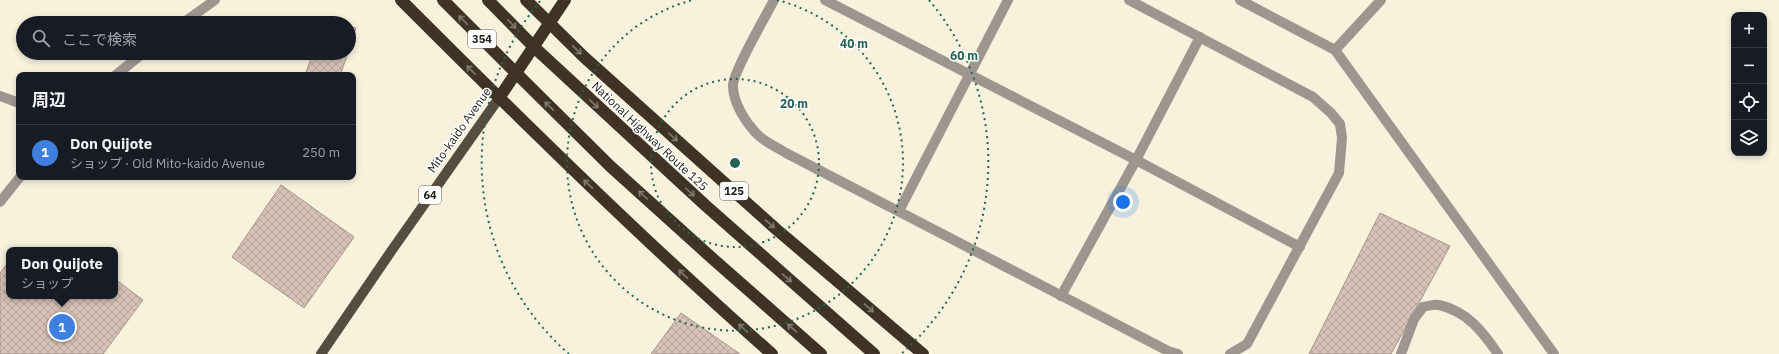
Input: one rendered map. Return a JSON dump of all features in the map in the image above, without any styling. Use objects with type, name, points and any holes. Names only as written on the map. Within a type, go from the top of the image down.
[{"type":"highway","points":[[401,0],[499,98],[706,295],[772,354]]},
{"type":"highway","name":"354","points":[[443,0],[610,166],[821,354]]},
{"type":"highway","name":"354","points":[[488,0],[535,48]]},
{"type":"highway","points":[[526,0],[549,23]]},
{"type":"highway","name":"Mito-kaido Avenue","points":[[499,98],[565,0]]},
{"type":"highway","name":"125","points":[[549,23],[604,75],[776,229],[923,354]]},
{"type":"highway","name":"National Highway Route 125","points":[[535,48],[599,109],[874,354]]},
{"type":"main road","name":"Mito-kaido Avenue","points":[[321,354],[499,98]]},
{"type":"street","points":[[193,16],[215,0]]},
{"type":"street","points":[[774,0],[739,68],[732,85],[736,101],[743,115],[758,135],[786,153],[1168,351],[1178,354]]},
{"type":"street","points":[[825,0],[1136,160],[1300,247]]},
{"type":"street","points":[[899,211],[1008,0]]},
{"type":"street","points":[[1129,0],[1313,97],[1331,113],[1340,124],[1342,138],[1339,172],[1247,344],[1230,354]]},
{"type":"street","points":[[1240,0],[1335,50],[1554,354]]},
{"type":"street","points":[[1335,50],[1381,0]]},
{"type":"street","points":[[1061,296],[1136,160],[1200,37]]},
{"type":"street","points":[[120,72],[134,60]]},
{"type":"street","points":[[0,96],[16,102]]},
{"type":"street","points":[[0,202],[18,180]]},
{"type":"street","points":[[1401,354],[1414,319],[1423,307],[1438,305],[1463,314],[1482,331],[1498,354]]},
{"type":"building","points":[[310,60],[346,60],[341,72],[306,72]]},
{"type":"building","points":[[281,185],[354,237],[304,308],[232,257]]},
{"type":"building","points":[[1380,213],[1450,246],[1391,354],[1309,354]]},
{"type":"building","points":[[6,265],[6,299],[118,299],[118,281],[143,300],[103,354],[0,354],[0,273]]},
{"type":"building","points":[[681,313],[740,354],[651,354]]},
{"type":"place","name":"Don Quijote","points":[[62,327]]}]
